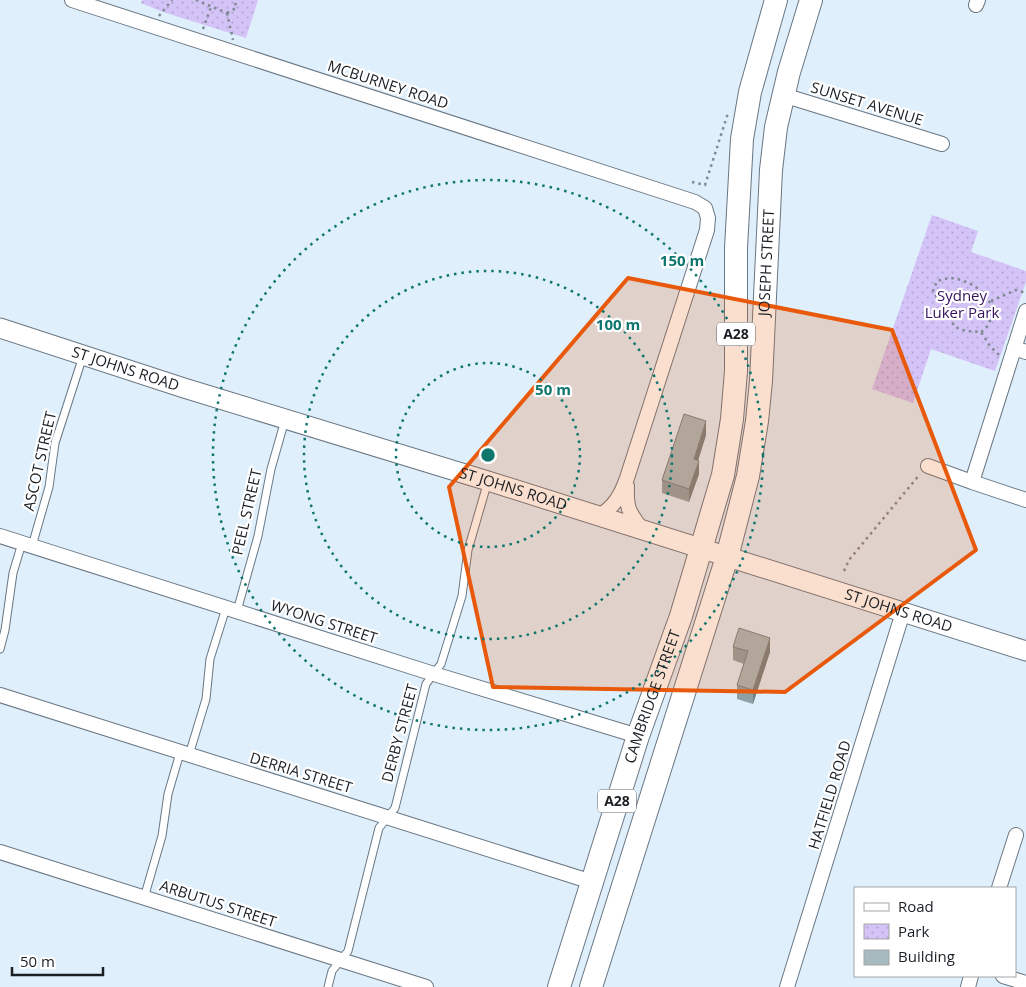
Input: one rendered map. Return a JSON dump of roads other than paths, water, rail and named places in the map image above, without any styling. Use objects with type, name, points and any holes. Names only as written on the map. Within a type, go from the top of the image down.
[{"type":"highway","name":"JOSEPH STREET","points":[[701,550],[722,475],[732,419],[736,371],[737,220],[744,123],[756,66],[776,0]]},
{"type":"highway","name":"JOSEPH STREET","points":[[726,557],[748,476],[757,421],[765,316],[771,170],[776,127],[783,95],[811,0]]},
{"type":"highway","name":"CAMBRIDGE STREET","points":[[559,987],[638,736],[681,616],[701,550]]},
{"type":"highway","name":"CAMBRIDGE STREET","points":[[590,987],[726,557]]},
{"type":"main road","name":"ST JOHNS ROAD","points":[[0,328],[285,420],[488,481],[644,532],[1026,651]]},
{"type":"street","name":"MCBURNEY ROAD","points":[[72,0],[695,202],[705,208],[708,218],[707,230],[627,478]]},
{"type":"street","name":"SUNSET AVENUE","points":[[783,95],[942,144]]},
{"type":"street","points":[[972,482],[1010,362],[1020,350],[1026,311]]},
{"type":"street","points":[[928,466],[1026,500]]},
{"type":"street","points":[[597,517],[607,512],[620,496],[627,478]]},
{"type":"street","points":[[627,478],[626,496],[629,513],[644,532]]},
{"type":"street","name":"WYONG STREET","points":[[0,536],[434,674],[638,736]]},
{"type":"street","name":"HATFIELD ROAD","points":[[787,987],[903,612]]},
{"type":"street","name":"DERRIA STREET","points":[[0,695],[592,882]]},
{"type":"street","points":[[999,887],[1016,835]]},
{"type":"street","name":"ARBUTUS STREET","points":[[0,852],[426,987]]},
{"type":"street","points":[[1006,977],[1026,983]]},
{"type":"lane","name":"ASCOT STREET","points":[[0,649],[6,630],[13,573],[27,545],[49,487],[55,443],[83,354]]},
{"type":"lane","name":"PEEL STREET","points":[[144,898],[162,836],[168,794],[206,699],[210,659],[258,536],[271,468],[285,420]]},
{"type":"lane","name":"DERBY STREET","points":[[328,987],[332,971],[348,951],[379,828],[395,808],[426,684],[441,664],[462,596],[468,550],[488,481]]},
{"type":"park label","name":"Sydney Luker Park","points":[[962,304]]}]
